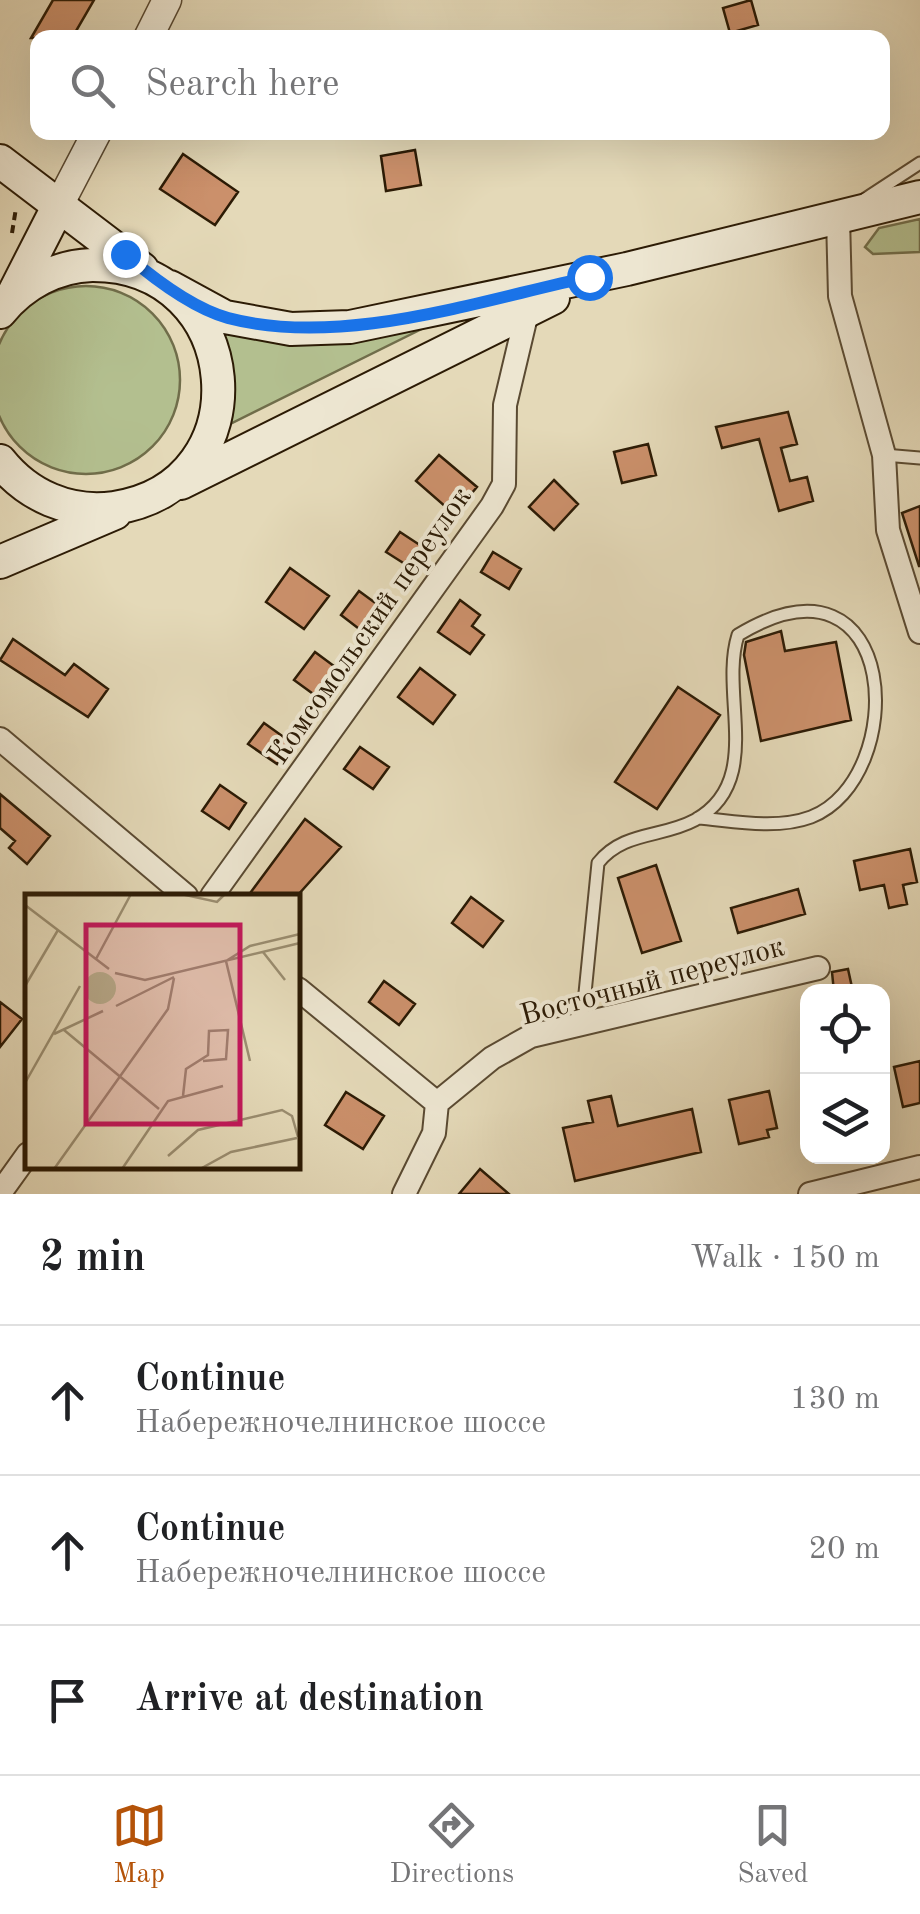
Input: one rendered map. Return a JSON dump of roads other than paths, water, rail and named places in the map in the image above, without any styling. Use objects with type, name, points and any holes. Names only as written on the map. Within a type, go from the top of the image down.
[{"type":"main road","points":[[0,160],[160,281],[198,316],[215,352],[220,391],[212,430],[193,464],[149,498],[93,511],[51,502],[14,479],[0,462]]},
{"type":"main road","points":[[6,305],[42,276],[77,266],[114,265],[160,281],[224,317],[291,328],[350,327],[627,269],[920,197]]},
{"type":"main road","points":[[6,305],[59,205]]},
{"type":"main road","points":[[0,562],[149,498],[528,308],[627,269]]},
{"type":"street","points":[[152,30],[168,0]]},
{"type":"street","points":[[59,205],[93,140]]},
{"type":"street","points":[[838,216],[840,296],[884,455],[888,530],[920,632]]},
{"type":"street","name":"Комсомольский переулок","points":[[213,894],[504,484],[505,405],[528,308]]},
{"type":"street","points":[[0,738],[184,894]]},
{"type":"street","name":"Восточный переулок","points":[[438,1103],[492,1058],[518,1044],[582,1023],[818,968]]},
{"type":"street","points":[[300,991],[438,1103],[434,1133],[404,1194]]},
{"type":"street","points":[[0,1193],[25,1158]]},
{"type":"street","points":[[810,1194],[920,1167]]},
{"type":"lane","points":[[838,216],[920,163]]},
{"type":"lane","points":[[884,455],[920,458]]},
{"type":"lane","points":[[582,1023],[598,863],[616,845],[698,818],[792,822],[837,802],[860,770],[872,730],[872,665],[866,642],[852,627],[836,616],[790,612],[767,618],[738,635],[730,661],[738,748],[725,790],[698,818]]}]
